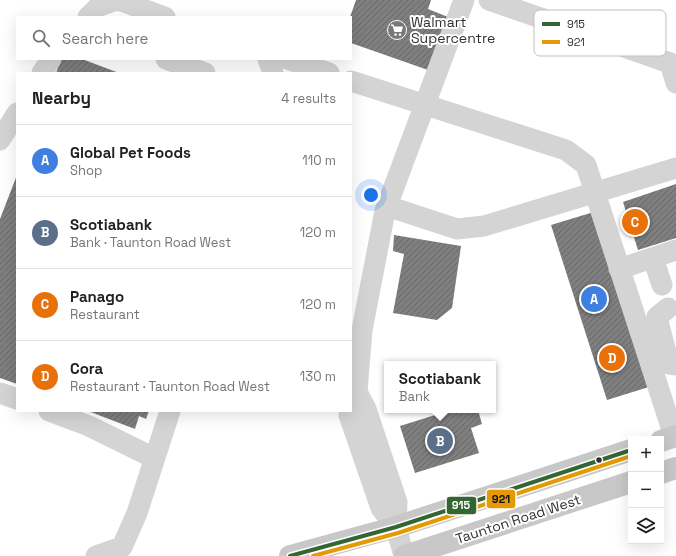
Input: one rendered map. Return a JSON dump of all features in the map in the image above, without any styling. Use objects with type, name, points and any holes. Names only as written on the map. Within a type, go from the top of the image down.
[{"type":"main road","points":[[290,556],[396,526],[628,451]]},
{"type":"main road","points":[[664,472],[676,468]]},
{"type":"main road","name":"Taunton Road West","points":[[404,556],[628,483]]},
{"type":"street","points":[[89,16],[99,6],[118,0],[162,16]]},
{"type":"street","points":[[404,556],[396,526],[397,502],[366,409],[353,404],[362,330],[387,206],[464,0]]},
{"type":"street","points":[[489,0],[534,16]]},
{"type":"street","points":[[650,56],[670,63],[676,83]]},
{"type":"street","points":[[43,72],[50,60]]},
{"type":"street","points":[[169,60],[202,72]]},
{"type":"street","points":[[268,60],[273,72]]},
{"type":"street","points":[[289,60],[319,72]]},
{"type":"street","points":[[352,80],[566,150],[586,165],[596,193],[670,438]]},
{"type":"street","points":[[0,140],[16,115]]},
{"type":"street","points":[[387,206],[457,229],[484,226],[676,168]]},
{"type":"street","points":[[619,269],[676,250]]},
{"type":"street","points":[[653,258],[662,285]]},
{"type":"street","points":[[668,308],[657,317],[674,369]]},
{"type":"street","points":[[0,393],[16,399]]},
{"type":"street","points":[[52,412],[89,426],[154,458]]},
{"type":"street","points":[[96,556],[122,547],[137,513],[170,412]]},
{"type":"building","name":"Walmart Supercentre","points":[[356,0],[431,0],[428,9],[448,17],[428,70],[352,43],[352,16],[350,16]]},
{"type":"building","points":[[61,60],[85,60],[116,72],[56,72]]},
{"type":"building","points":[[16,178],[16,384],[0,378],[0,219]]},
{"type":"building","points":[[676,184],[676,238],[638,250],[623,202]]},
{"type":"building","points":[[597,211],[652,386],[607,400],[551,225]]},
{"type":"building","points":[[394,235],[461,246],[452,308],[437,320],[393,313],[404,254],[393,251]]},
{"type":"building","points":[[91,412],[149,412],[146,419],[139,416],[135,429]]},
{"type":"building","points":[[441,413],[479,413],[482,424],[471,428],[479,453],[415,473],[400,426]]},
{"type":"transit line","name":"915","points":[[290,556],[396,527],[628,451]]},
{"type":"transit line","name":"921","points":[[313,556],[398,533],[628,457]]},
{"type":"place","name":"Walmart Supercentre","points":[[397,30]]},
{"type":"place","name":"Panago","points":[[635,222]]},
{"type":"place","name":"Global Pet Foods","points":[[594,299]]},
{"type":"place","name":"Cora","points":[[612,358]]},
{"type":"place","name":"Scotiabank","points":[[440,441]]}]
